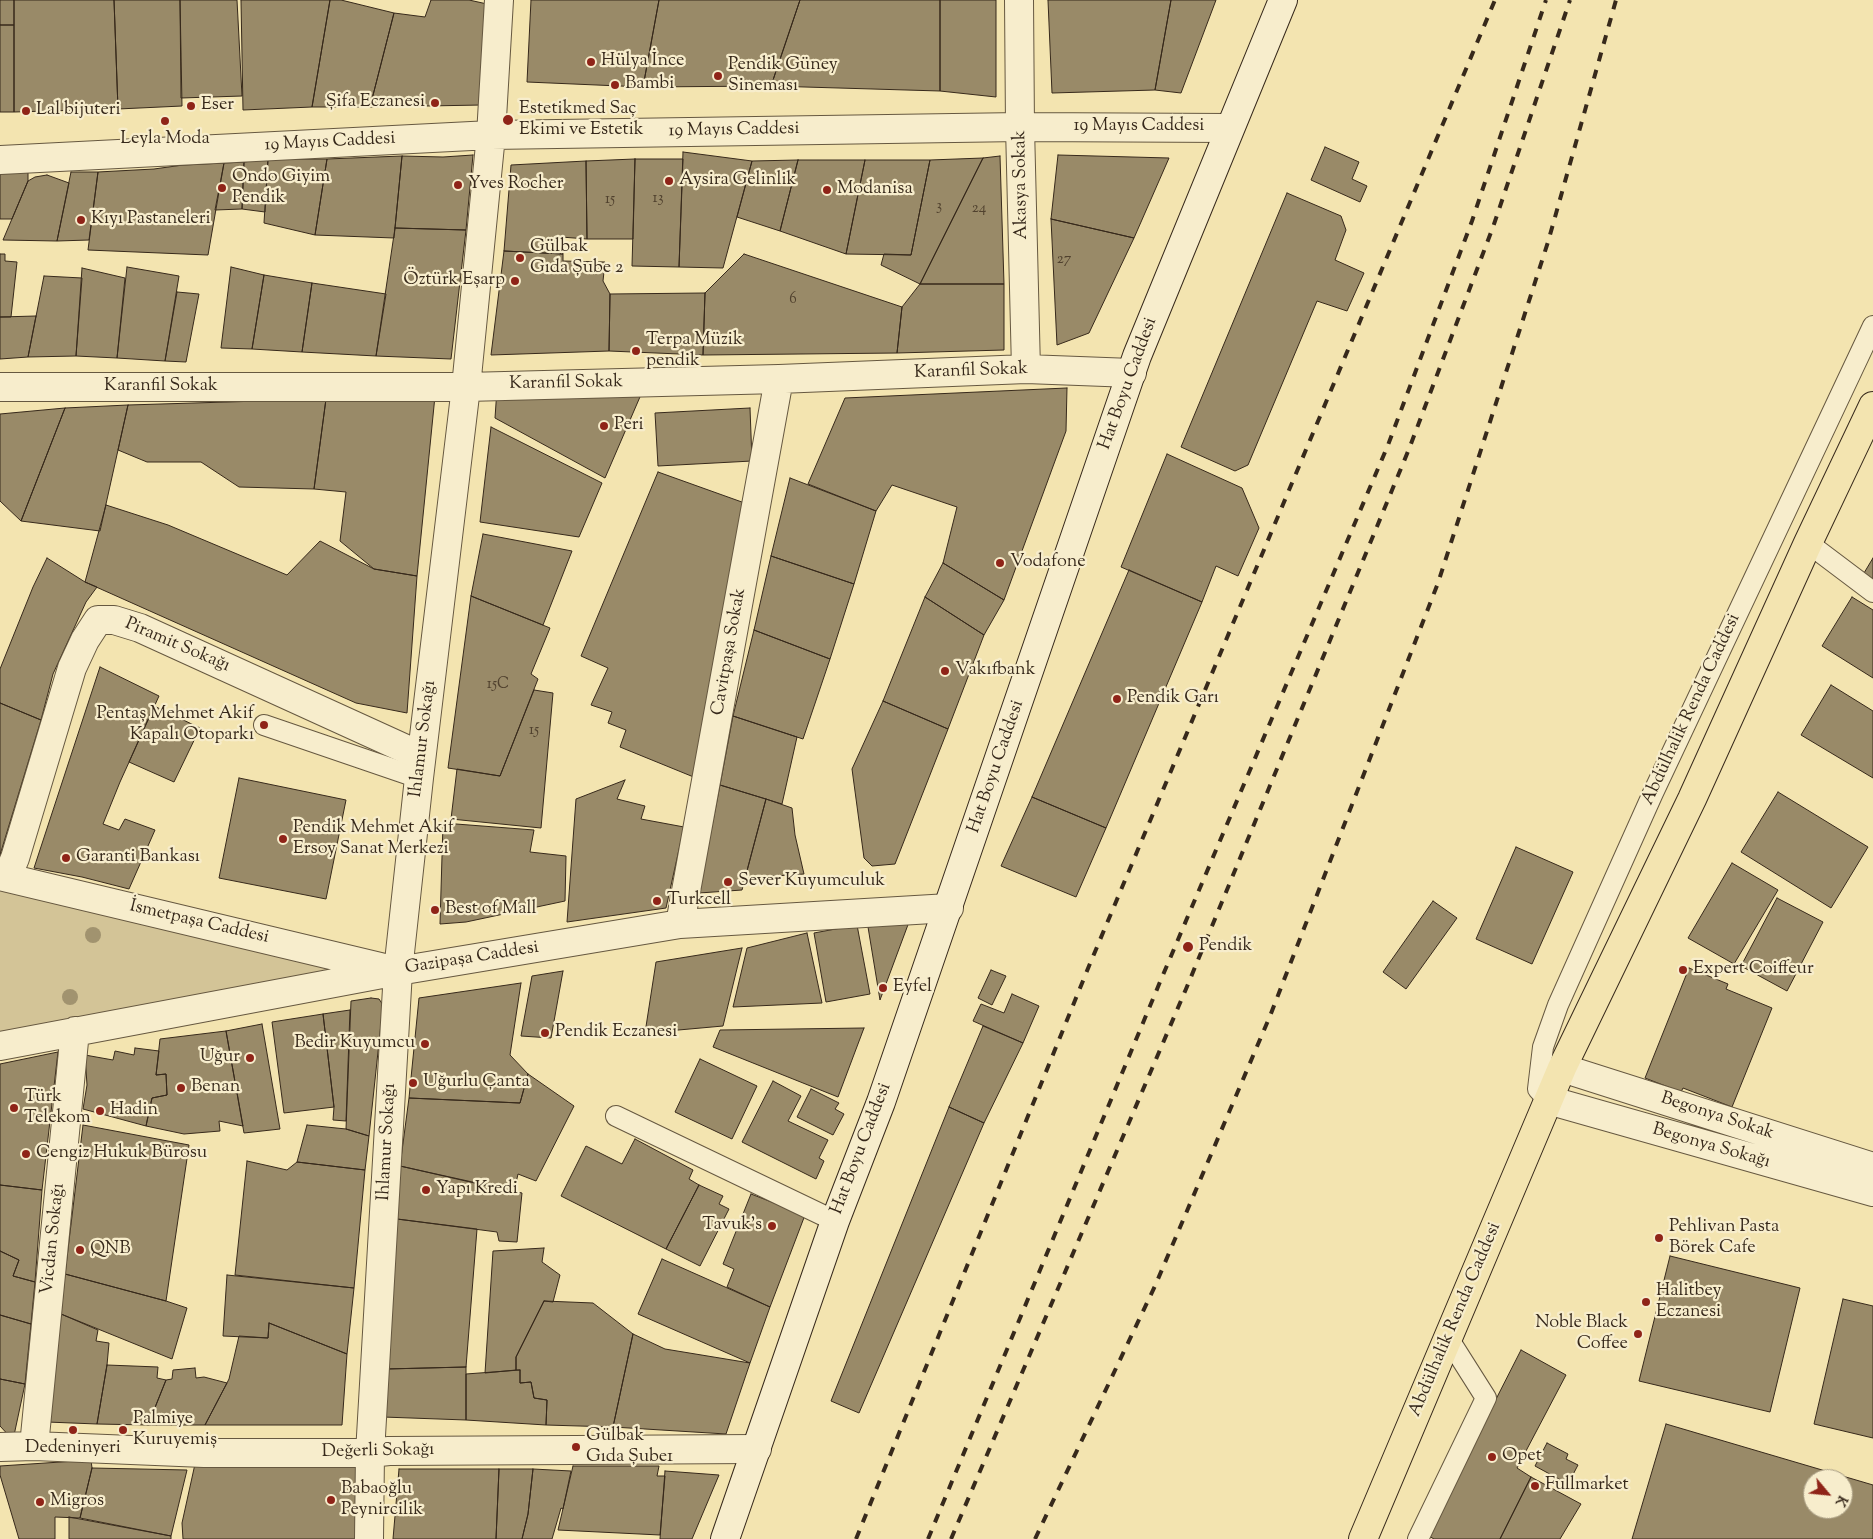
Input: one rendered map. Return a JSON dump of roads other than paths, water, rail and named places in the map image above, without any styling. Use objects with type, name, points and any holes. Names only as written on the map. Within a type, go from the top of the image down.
[{"type":"main road","name":"Abdülhalik Renda Caddesi","points":[[1363,1539],[1562,1068],[1692,799],[1808,543],[1873,406]]},
{"type":"street","name":"Ihlamur Sokağı","points":[[369,1539],[370,1453],[398,971],[420,767],[466,387],[491,135],[499,0]]},
{"type":"street","name":"Akasya Sokak","points":[[1019,0],[1026,369]]},
{"type":"street","name":"Hat Boyu Caddesi","points":[[725,1539],[835,1221],[881,1102],[949,908],[1132,373],[1283,0]]},
{"type":"street","name":"19 Mayıs Caddesi","points":[[0,160],[491,135],[1020,127],[1230,128]]},
{"type":"street","name":"Karanfil Sokak","points":[[0,387],[466,387],[780,379],[1026,369],[1132,373]]},
{"type":"street","name":"Cavitpaşa Sokak","points":[[680,924],[780,379]]},
{"type":"street","name":"Piramit Sokağı","points":[[4,877],[15,858],[72,668],[85,640],[98,620],[114,620],[140,628],[420,767]]},
{"type":"street","name":"İsmetpaşa Caddesi","points":[[4,877],[398,971]]},
{"type":"street","name":"Gazipaşa Caddesi","points":[[0,1046],[398,971],[680,924],[949,908]]},
{"type":"street","name":"Vicdan Sokağı","points":[[34,1446],[75,1031]]},
{"type":"street","name":"Begonya Sokak","points":[[1562,1068],[1873,1167]]},
{"type":"street","name":"Begonya Sokağı","points":[[1548,1100],[1873,1192]]},
{"type":"street","name":"Değerli Sokağı","points":[[0,1447],[34,1446],[204,1453],[757,1449]]},
{"type":"lane","name":"Abdülhalik Renda Caddesi","points":[[1548,1100],[1538,1088],[1544,1046],[1558,1005],[1653,793],[1873,326]]},
{"type":"lane","points":[[1808,543],[1873,592]]},
{"type":"lane","points":[[264,725],[420,767]]},
{"type":"lane","points":[[616,1116],[835,1221]]},
{"type":"lane","points":[[1418,1539],[1486,1398],[1448,1338]]},
{"type":"railway","points":[[856,1539],[1089,966],[1495,0]]},
{"type":"railway","points":[[928,1539],[1160,982],[1388,445],[1472,221],[1546,0]]},
{"type":"railway","points":[[951,1539],[1186,989],[1409,449],[1493,227],[1570,0]]},
{"type":"railway","points":[[1035,1539],[1155,1286],[1270,1016],[1438,583],[1548,242],[1616,0]]},
{"type":"place","name":"Hülya İnce","points":[[591,62]]},
{"type":"place","name":"Pendik Güney Sineması","points":[[718,76]]},
{"type":"place","name":"Bambi","points":[[615,85]]},
{"type":"place","name":"Şifa Eczanesi","points":[[435,103]]},
{"type":"place","name":"Eser","points":[[191,106]]},
{"type":"place","name":"Lal bijuteri","points":[[26,111]]},
{"type":"place","name":"Estetikmed Saç Ekimi ve Estetik","points":[[508,120]]},
{"type":"place","name":"Leyla Moda","points":[[165,121]]},
{"type":"place","name":"Aysira Gelinlik","points":[[669,181]]},
{"type":"place","name":"Yves Rocher","points":[[458,185]]},
{"type":"place","name":"Ondo Giyim Pendik","points":[[222,188]]},
{"type":"place","name":"Modanisa","points":[[827,190]]},
{"type":"place","name":"Kıyı Pastaneleri","points":[[81,220]]},
{"type":"place","name":"Gülbak Gıda Şube 2","points":[[520,258]]},
{"type":"place","name":"Öztürk Eşarp","points":[[515,281]]},
{"type":"place","name":"Terpa Müzik pendik","points":[[636,351]]},
{"type":"place","name":"Peri","points":[[604,426]]},
{"type":"place","name":"Vodafone","points":[[1000,563]]},
{"type":"place","name":"Vakıfbank","points":[[945,671]]},
{"type":"place","name":"Pendik Garı","points":[[1117,699]]},
{"type":"place","name":"Pentaş Mehmet Akif Kapalı Otoparkı","points":[[264,725]]},
{"type":"place","name":"Pendik Mehmet Akif Ersoy Sanat Merkezi","points":[[283,839]]},
{"type":"place","name":"Garanti Bankası","points":[[66,858]]},
{"type":"place","name":"Sever Kuyumculuk","points":[[728,882]]},
{"type":"place","name":"Turkcell","points":[[657,901]]},
{"type":"place","name":"Best of Mall","points":[[435,910]]},
{"type":"place","name":"Pendik","points":[[1188,947]]},
{"type":"place","name":"Expert Coiffeur","points":[[1683,970]]},
{"type":"place","name":"Eyfel","points":[[883,988]]},
{"type":"place","name":"Pendik Eczanesi","points":[[545,1033]]},
{"type":"place","name":"Bedir Kuyumcu","points":[[425,1044]]},
{"type":"place","name":"Uğur","points":[[250,1058]]},
{"type":"place","name":"Uğurlu Çanta","points":[[413,1083]]},
{"type":"place","name":"Benan","points":[[181,1088]]},
{"type":"place","name":"Türk Telekom","points":[[14,1108]]},
{"type":"place","name":"Hadin","points":[[100,1111]]},
{"type":"place","name":"Cengiz Hukuk Bürosu","points":[[26,1154]]},
{"type":"place","name":"Yapı Kredi","points":[[426,1190]]},
{"type":"place","name":"Tavuk's","points":[[772,1226]]},
{"type":"place","name":"Pehlivan Pasta Börek Cafe","points":[[1659,1238]]},
{"type":"place","name":"QNB","points":[[80,1250]]},
{"type":"place","name":"Halitbey Eczanesi","points":[[1646,1302]]},
{"type":"place","name":"Noble Black Coffee","points":[[1638,1334]]},
{"type":"place","name":"Dedeninyeri","points":[[73,1430]]},
{"type":"place","name":"Palmiye Kuruyemiş","points":[[123,1430]]},
{"type":"place","name":"Gülbak Gıda Şube1","points":[[576,1447]]},
{"type":"place","name":"Opet","points":[[1492,1457]]},
{"type":"place","name":"Fullmarket","points":[[1535,1486]]},
{"type":"place","name":"Babaoğlu Peynircilik","points":[[331,1500]]},
{"type":"place","name":"Migros","points":[[40,1502]]}]
